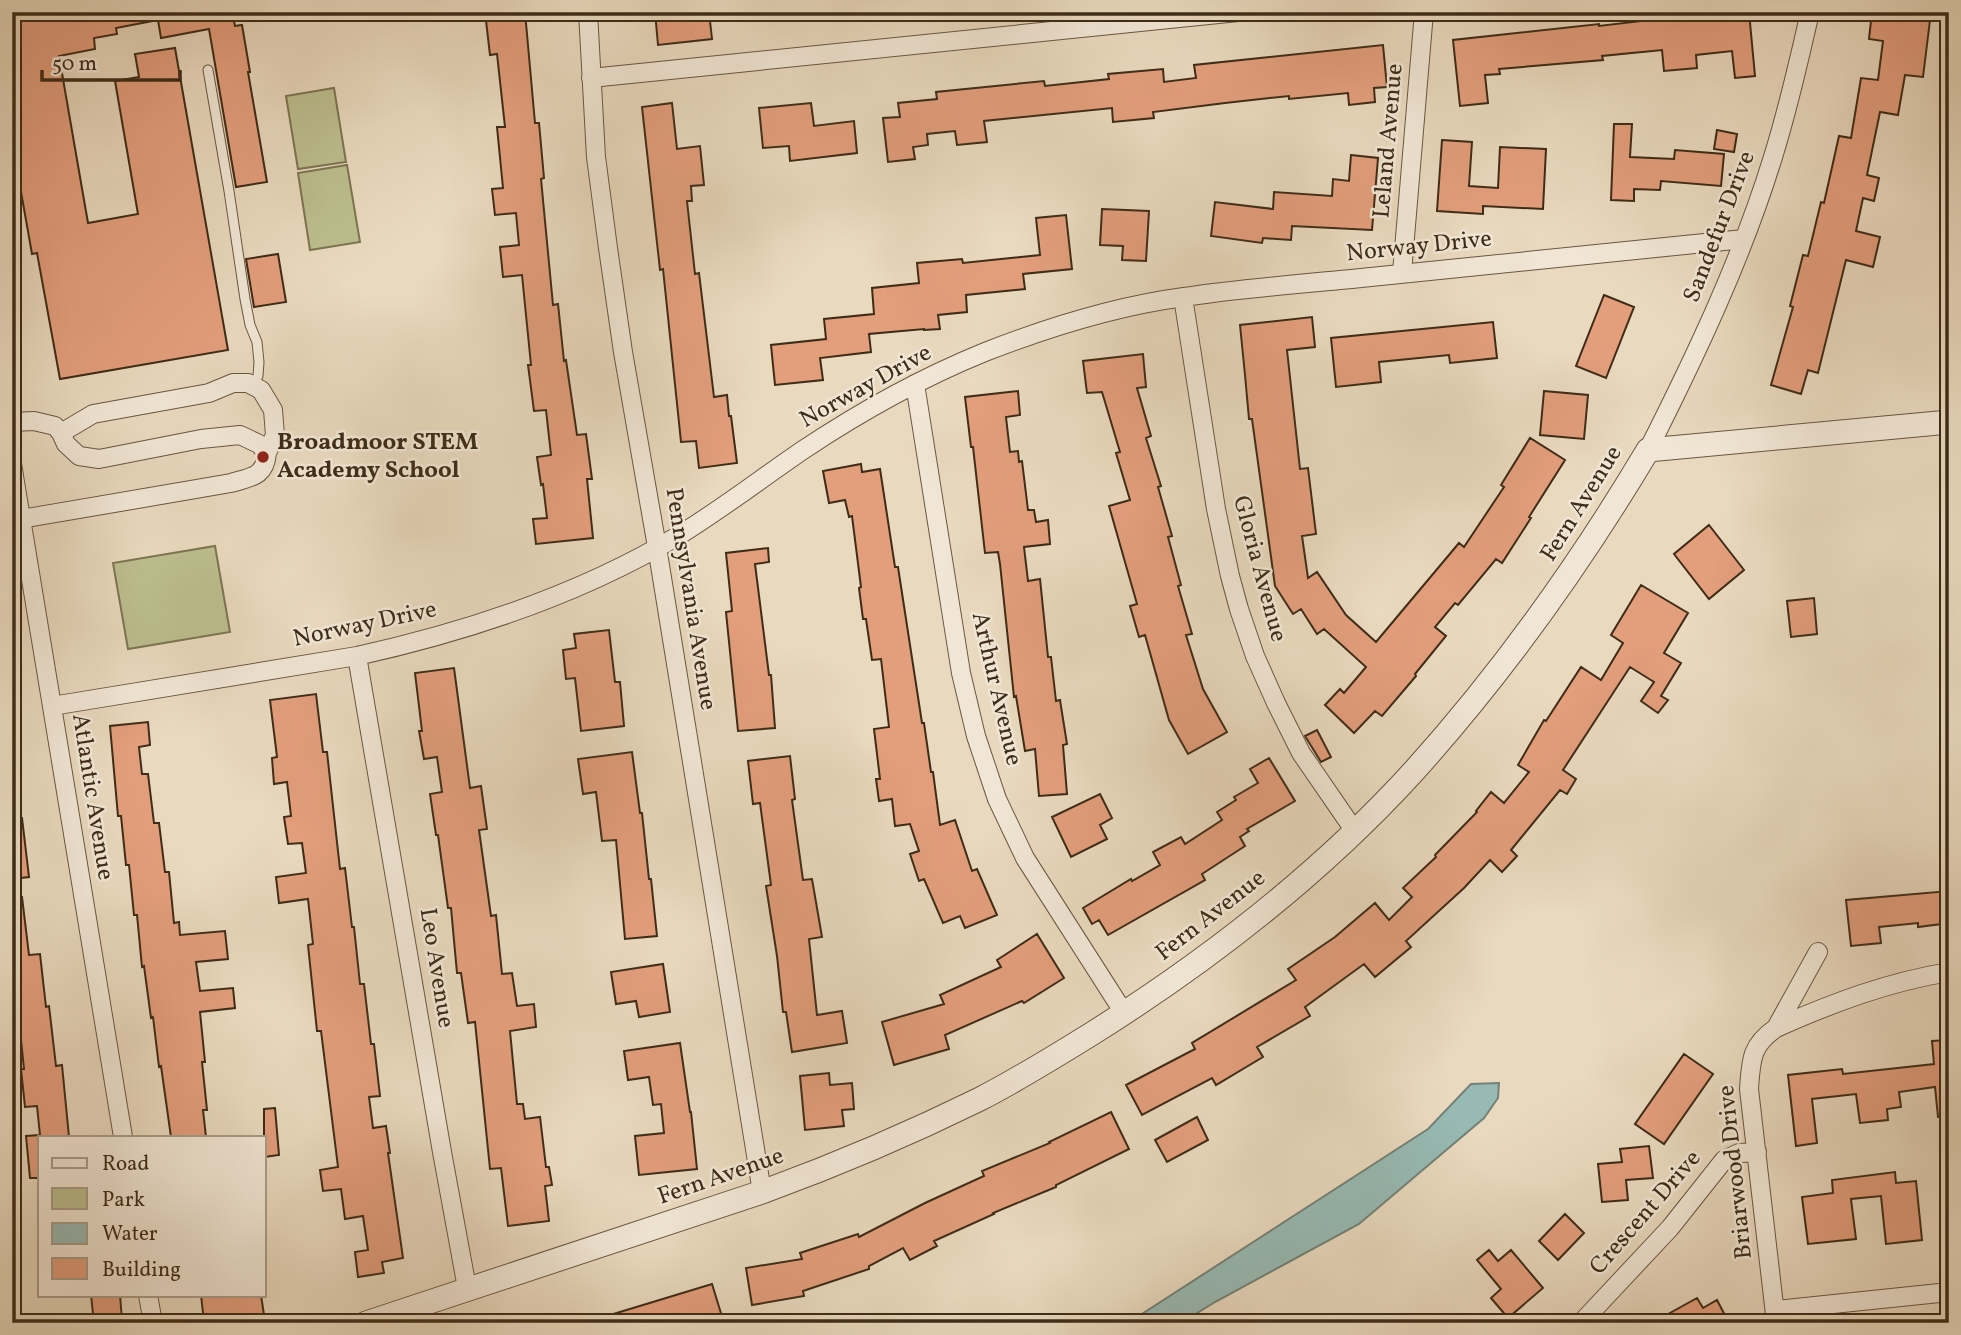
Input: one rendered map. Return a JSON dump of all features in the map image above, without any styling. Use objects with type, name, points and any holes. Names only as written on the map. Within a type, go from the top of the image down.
[{"type":"street","name":"Pennsylvania Avenue","points":[[588,12],[596,157],[623,352],[762,1192]]},
{"type":"street","points":[[591,78],[1238,12]]},
{"type":"street","name":"Leland Avenue","points":[[1402,273],[1424,12]]},
{"type":"street","name":"Sandefur Drive","points":[[1648,450],[1687,374],[1744,240],[1785,118],[1810,12]]},
{"type":"street","name":"Norway Drive","points":[[52,706],[357,656],[486,622],[568,591],[657,547],[731,501],[803,450],[865,411],[915,384],[983,353],[1057,327],[1183,297],[1744,240]]},
{"type":"street","name":"Gloria Avenue","points":[[1183,297],[1216,509],[1239,609],[1260,667],[1301,752],[1354,830]]},
{"type":"street","points":[[21,519],[231,483],[257,475],[266,464],[267,453],[275,435],[273,410],[261,390],[248,383],[233,383],[209,393],[93,414],[61,433]]},
{"type":"street","name":"Arthur Avenue","points":[[915,384],[961,673],[976,736],[997,799],[1025,858],[1124,1013]]},
{"type":"street","points":[[12,422],[34,421],[55,426],[65,444],[79,456],[99,459],[201,439],[240,435],[259,444],[267,453]]},
{"type":"street","name":"Fern Avenue","points":[[366,1323],[762,1192],[839,1163],[982,1098],[1058,1055],[1124,1013],[1201,960],[1283,894],[1354,830],[1412,772],[1483,689],[1554,597],[1609,515],[1648,450],[1949,422]]},
{"type":"street","name":"Atlantic Avenue","points":[[12,464],[123,1136]]},
{"type":"street","name":"Leo Avenue","points":[[357,656],[467,1289]]},
{"type":"street","name":"Briarwood Drive","points":[[1776,1316],[1749,1089],[1751,1063],[1756,1047],[1776,1028],[1818,952]]},
{"type":"street","points":[[1776,1028],[1857,995],[1949,972]]},
{"type":"street","name":"Crescent Drive","points":[[1581,1323],[1670,1228],[1724,1160],[1740,1153],[1756,1152]]},
{"type":"street","points":[[1776,1316],[1949,1292]]},
{"type":"street","points":[[148,1296],[153,1323]]},
{"type":"lane","points":[[208,70],[245,299],[250,325],[257,342],[258,376],[252,386]]},
{"type":"green space","points":[[334,88],[346,162],[298,169],[286,96]]},
{"type":"green space","points":[[347,165],[360,242],[310,250],[298,173]]},
{"type":"green space","points":[[215,546],[230,632],[128,649],[113,563]]},
{"type":"water","points":[[1499,1083],[1498,1098],[1484,1118],[1359,1224],[1181,1323],[1128,1323],[1428,1129],[1471,1084]]},
{"type":"building","points":[[12,12],[160,12],[161,15],[179,12],[232,12],[235,26],[242,25],[267,182],[236,187],[209,29],[161,38],[158,20],[116,28],[117,34],[94,38],[95,49],[59,56],[88,223],[138,214],[115,81],[139,77],[135,54],[175,48],[228,350],[60,379],[37,253],[32,254],[12,141]]},
{"type":"building","points":[[485,12],[525,12],[535,123],[539,123],[544,178],[541,179],[553,305],[558,304],[564,361],[566,360],[577,435],[586,434],[592,479],[587,479],[593,538],[536,544],[533,519],[547,518],[537,457],[551,455],[546,410],[534,411],[522,275],[503,277],[500,247],[519,245],[516,213],[495,215],[492,189],[503,188],[497,127],[505,127],[497,54],[490,55]]},
{"type":"building","points":[[655,12],[709,12],[712,39],[658,45]]},
{"type":"building","points":[[1719,12],[1749,12],[1755,76],[1735,78],[1732,51],[1696,55],[1697,68],[1664,71],[1662,50],[1602,56],[1603,60],[1499,69],[1500,74],[1485,75],[1488,103],[1460,106],[1453,40]]},
{"type":"building","points":[[1872,12],[1931,12],[1923,77],[1905,75],[1898,115],[1880,112],[1867,175],[1879,178],[1874,201],[1863,198],[1856,231],[1880,237],[1873,267],[1846,260],[1818,373],[1808,370],[1801,394],[1771,385],[1793,307],[1790,306],[1803,255],[1808,256],[1821,202],[1824,203],[1839,136],[1851,138],[1861,78],[1878,80],[1883,41],[1869,39]]},
{"type":"building","points":[[1383,45],[1387,87],[1374,88],[1375,102],[1349,105],[1348,93],[1225,103],[1153,112],[1154,118],[1113,122],[1112,108],[984,121],[987,142],[957,145],[955,131],[927,134],[928,145],[913,147],[915,159],[888,162],[883,118],[900,117],[898,103],[937,99],[936,92],[1044,81],[1045,86],[1109,79],[1108,74],[1163,69],[1164,82],[1196,78],[1194,65]]},
{"type":"building","points":[[672,103],[677,149],[700,146],[704,185],[691,186],[692,201],[687,201],[695,274],[699,273],[714,397],[727,395],[737,463],[699,468],[696,441],[681,442],[663,269],[660,270],[642,107]]},
{"type":"building","points":[[811,103],[814,126],[854,121],[857,153],[790,161],[789,146],[763,148],[759,108]]},
{"type":"building","points":[[1614,124],[1632,124],[1630,157],[1674,159],[1675,150],[1724,154],[1721,186],[1661,181],[1660,190],[1634,189],[1634,201],[1611,200]]},
{"type":"building","points":[[1717,130],[1737,134],[1734,152],[1714,149]]},
{"type":"building","points":[[1442,140],[1472,142],[1469,186],[1498,188],[1500,147],[1546,149],[1543,209],[1483,206],[1483,214],[1437,211]]},
{"type":"building","points":[[1351,155],[1378,158],[1372,230],[1292,226],[1291,240],[1263,238],[1262,243],[1211,236],[1215,202],[1273,209],[1274,192],[1332,196],[1333,179],[1349,181]]},
{"type":"building","points":[[1102,209],[1149,211],[1146,261],[1122,260],[1123,246],[1100,245]]},
{"type":"building","points":[[1066,215],[1072,269],[1023,274],[1025,289],[966,295],[967,312],[938,315],[940,329],[869,334],[871,352],[820,358],[823,380],[775,385],[771,345],[826,339],[824,319],[874,314],[872,288],[919,283],[917,263],[962,259],[963,263],[1040,255],[1036,218]]},
{"type":"building","points":[[278,254],[286,302],[254,307],[246,259]]},
{"type":"building","points":[[1604,295],[1634,307],[1606,378],[1576,366]]},
{"type":"building","points":[[1312,317],[1315,347],[1287,350],[1300,469],[1308,468],[1316,534],[1302,536],[1308,578],[1317,572],[1346,615],[1376,642],[1459,543],[1464,547],[1504,487],[1501,485],[1530,438],[1565,460],[1502,563],[1496,559],[1458,605],[1455,603],[1435,627],[1446,636],[1416,676],[1382,716],[1375,711],[1354,733],[1325,705],[1340,689],[1344,693],[1366,667],[1324,629],[1317,634],[1301,609],[1293,614],[1275,586],[1252,419],[1249,419],[1240,325]]},
{"type":"building","points":[[1493,322],[1497,358],[1450,363],[1449,355],[1379,362],[1381,382],[1336,387],[1331,338]]},
{"type":"building","points":[[1143,354],[1146,387],[1137,388],[1151,436],[1146,438],[1161,486],[1158,487],[1172,536],[1168,537],[1181,585],[1178,586],[1192,634],[1186,635],[1203,689],[1227,732],[1188,754],[1169,720],[1145,635],[1139,637],[1130,606],[1137,604],[1109,506],[1130,500],[1116,453],[1120,452],[1102,392],[1087,393],[1083,361]]},
{"type":"building","points":[[1018,391],[1020,415],[1006,417],[1010,452],[1018,451],[1019,462],[1022,461],[1028,510],[1034,510],[1036,522],[1048,520],[1050,544],[1024,547],[1028,581],[1040,579],[1048,657],[1051,657],[1056,701],[1060,700],[1067,744],[1063,745],[1067,794],[1039,796],[1035,749],[1025,751],[1016,696],[1014,697],[998,552],[985,553],[971,447],[965,397]]},
{"type":"building","points":[[1544,391],[1588,395],[1584,439],[1540,435]]},
{"type":"building","points":[[861,464],[862,472],[880,469],[940,825],[955,820],[972,871],[977,869],[997,915],[965,928],[960,916],[943,923],[924,879],[919,881],[910,854],[919,851],[910,824],[895,826],[892,799],[879,801],[876,779],[880,779],[874,729],[889,727],[881,659],[872,660],[866,619],[863,619],[852,516],[849,517],[845,500],[829,503],[823,471]]},
{"type":"building","points":[[1709,525],[1744,570],[1709,599],[1674,554]]},
{"type":"building","points":[[768,548],[769,562],[755,564],[771,675],[775,728],[738,731],[726,612],[732,611],[726,553]]},
{"type":"building","points":[[1641,585],[1688,613],[1664,653],[1681,663],[1661,696],[1668,700],[1658,713],[1641,701],[1654,682],[1630,667],[1563,770],[1576,779],[1567,794],[1560,790],[1511,850],[1517,856],[1502,872],[1490,860],[1464,888],[1406,941],[1411,947],[1375,977],[1364,964],[1305,1007],[1310,1016],[1257,1047],[1263,1057],[1216,1085],[1212,1078],[1142,1115],[1126,1085],[1195,1049],[1192,1043],[1296,980],[1288,969],[1335,937],[1375,903],[1389,920],[1412,897],[1403,888],[1436,857],[1477,812],[1491,792],[1504,803],[1529,772],[1518,765],[1544,720],[1546,721],[1581,667],[1601,680],[1623,643],[1611,635]]},
{"type":"building","points":[[1814,598],[1817,634],[1791,637],[1787,601]]},
{"type":"building","points":[[609,630],[615,682],[620,682],[624,726],[581,731],[575,678],[566,679],[563,650],[576,648],[574,634]]},
{"type":"building","points":[[454,668],[470,788],[481,786],[487,829],[479,830],[491,916],[496,915],[502,974],[512,973],[517,1006],[534,1004],[536,1027],[510,1031],[517,1104],[523,1104],[525,1119],[540,1117],[546,1167],[549,1167],[552,1185],[545,1186],[549,1221],[508,1226],[501,1168],[490,1169],[475,1022],[468,1023],[461,973],[457,973],[451,908],[448,908],[430,794],[442,792],[437,757],[424,759],[419,731],[422,731],[415,673]]},
{"type":"building","points":[[316,694],[323,752],[327,752],[340,869],[345,868],[360,984],[364,984],[371,1044],[374,1044],[380,1096],[369,1097],[373,1128],[386,1126],[403,1258],[382,1262],[384,1273],[358,1277],[355,1252],[368,1250],[363,1216],[345,1219],[341,1189],[323,1191],[320,1170],[338,1167],[321,1031],[317,1031],[308,945],[313,944],[308,899],[279,903],[276,877],[306,873],[302,843],[288,844],[284,817],[291,816],[287,782],[274,784],[272,758],[277,757],[270,700]]},
{"type":"building","points":[[148,722],[150,745],[139,747],[142,774],[148,774],[154,823],[159,823],[165,872],[169,872],[174,923],[179,922],[180,935],[225,931],[228,959],[196,962],[200,991],[233,988],[235,1008],[200,1012],[205,1062],[202,1062],[207,1110],[203,1110],[206,1136],[171,1136],[153,1017],[151,1018],[144,966],[142,967],[129,865],[126,865],[121,816],[118,816],[110,726]]},
{"type":"building","points":[[1317,730],[1331,757],[1321,762],[1305,736]]},
{"type":"building","points":[[632,752],[657,936],[625,939],[616,840],[602,841],[596,792],[583,794],[578,759]]},
{"type":"building","points":[[790,756],[795,799],[792,800],[803,880],[812,879],[822,937],[809,939],[817,1015],[842,1011],[847,1043],[792,1052],[786,1012],[783,1012],[766,886],[771,885],[760,803],[753,804],[748,761]]},
{"type":"building","points":[[1269,758],[1295,801],[1247,829],[1249,831],[1240,837],[1245,846],[1202,874],[1205,880],[1108,935],[1099,920],[1092,924],[1083,908],[1160,865],[1153,852],[1181,837],[1185,844],[1222,820],[1217,812],[1236,800],[1234,797],[1258,783],[1250,769]]},
{"type":"building","points":[[1100,794],[1112,818],[1100,825],[1107,839],[1071,857],[1052,817]]},
{"type":"building","points":[[12,818],[22,818],[29,877],[12,879]]},
{"type":"building","points":[[1949,891],[1949,923],[1918,927],[1918,923],[1879,927],[1881,943],[1851,946],[1846,900]]},
{"type":"building","points":[[12,897],[22,897],[29,955],[40,954],[56,1066],[62,1065],[69,1136],[38,1136],[38,1178],[30,1178],[26,1136],[40,1135],[37,1106],[25,1107],[17,1001],[14,1001]]},
{"type":"building","points":[[1037,934],[1064,978],[1024,1003],[1022,1001],[945,1035],[949,1049],[894,1065],[882,1022],[944,1004],[940,995],[1001,967],[997,960]]},
{"type":"building","points":[[663,964],[670,1012],[639,1017],[636,1001],[616,1004],[611,972]]},
{"type":"building","points":[[1949,1040],[1949,1116],[1938,1117],[1935,1087],[1899,1092],[1901,1107],[1887,1109],[1888,1120],[1860,1123],[1856,1094],[1812,1099],[1817,1143],[1796,1146],[1788,1075],[1842,1069],[1843,1074],[1934,1064],[1932,1041]]},
{"type":"building","points":[[680,1043],[697,1169],[639,1175],[635,1136],[664,1133],[661,1104],[653,1105],[649,1077],[628,1080],[624,1051]]},
{"type":"building","points":[[1684,1054],[1713,1074],[1664,1144],[1635,1124]]},
{"type":"building","points":[[829,1073],[830,1085],[852,1083],[854,1109],[842,1110],[844,1126],[805,1130],[800,1076]]},
{"type":"building","points":[[275,1108],[279,1155],[266,1157],[264,1109]]},
{"type":"building","points":[[1111,1112],[1129,1149],[1056,1187],[934,1241],[937,1246],[910,1260],[903,1248],[869,1266],[869,1269],[803,1291],[804,1296],[752,1305],[746,1268],[802,1259],[800,1253],[858,1234],[859,1237],[984,1176],[982,1171],[1050,1143]]},
{"type":"building","points":[[1197,1117],[1208,1140],[1167,1162],[1155,1140]]},
{"type":"building","points":[[1649,1146],[1653,1178],[1626,1180],[1628,1200],[1602,1202],[1598,1164],[1622,1162],[1620,1149]]},
{"type":"building","points":[[1895,1172],[1896,1183],[1916,1181],[1922,1240],[1886,1244],[1881,1196],[1851,1199],[1856,1239],[1808,1244],[1802,1197],[1833,1193],[1832,1180]]},
{"type":"building","points":[[1565,1214],[1584,1233],[1558,1260],[1539,1241]]},
{"type":"building","points":[[1489,1250],[1498,1261],[1511,1250],[1543,1288],[1508,1318],[1491,1298],[1501,1289],[1477,1260]]},
{"type":"building","points":[[712,1284],[724,1323],[598,1323],[597,1319]]},
{"type":"building","points":[[91,1296],[120,1296],[122,1320],[94,1323]]},
{"type":"building","points":[[201,1296],[261,1296],[264,1315],[204,1322]]},
{"type":"building","points":[[1697,1298],[1703,1308],[1717,1300],[1729,1323],[1652,1323]]},
{"type":"place","name":"Broadmoor STEM Academy School","points":[[263,457]]}]
